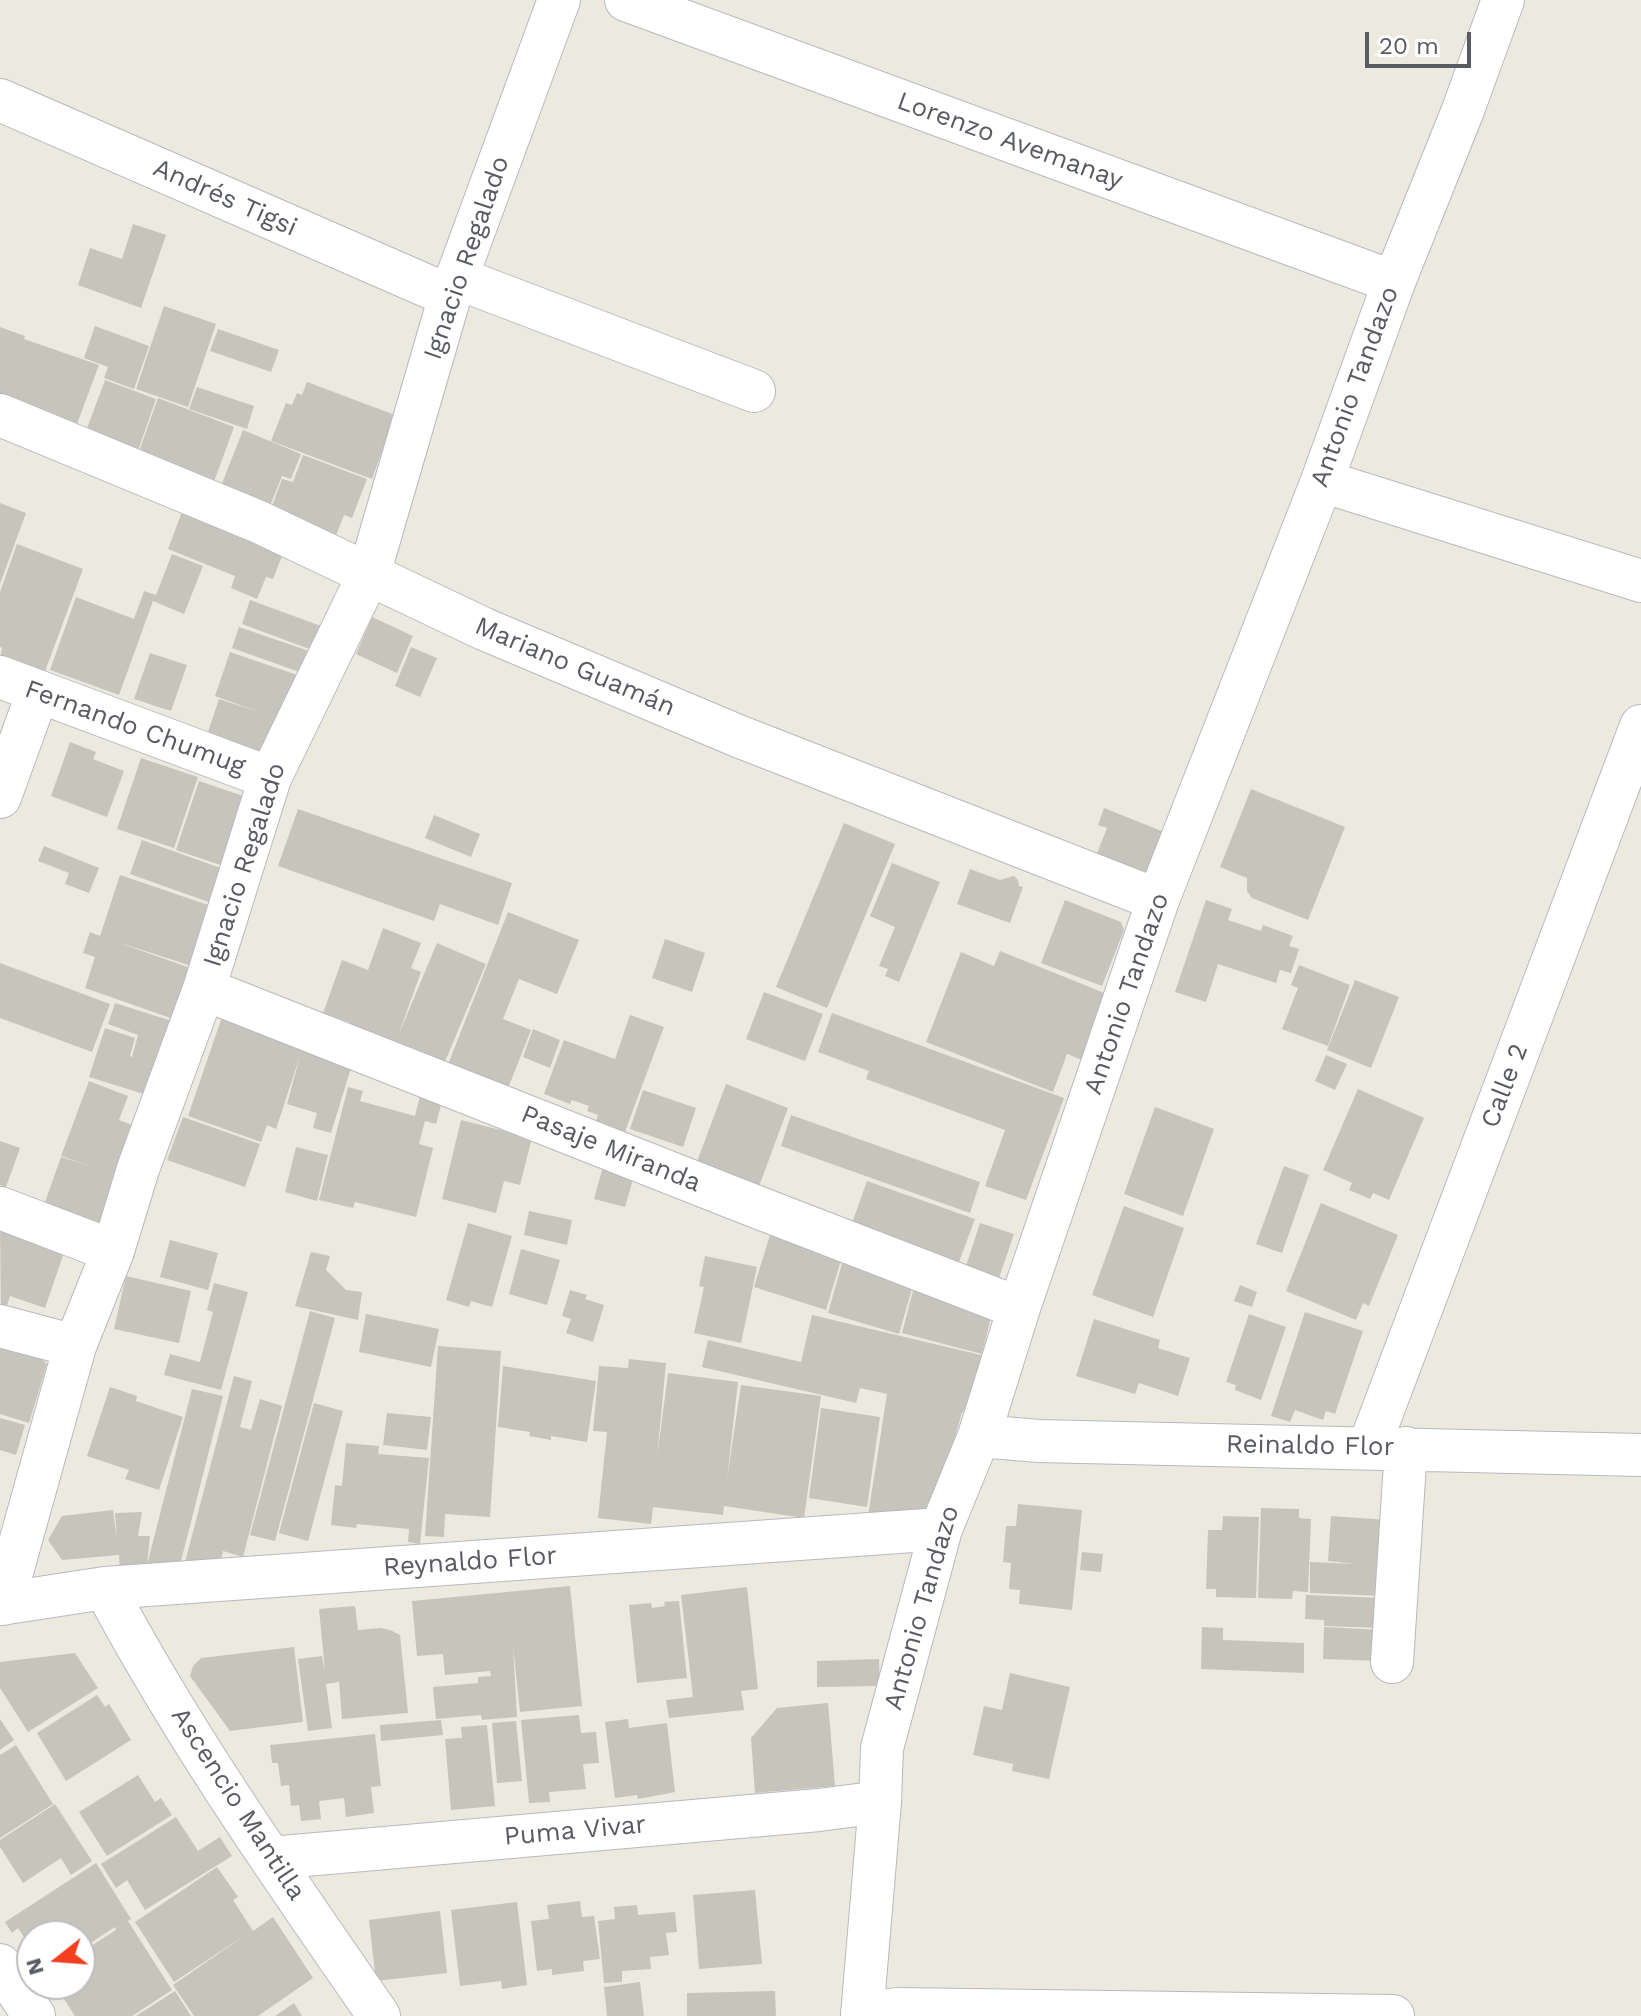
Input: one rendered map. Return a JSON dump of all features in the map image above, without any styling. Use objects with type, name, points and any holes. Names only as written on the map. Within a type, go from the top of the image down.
[{"type":"street","name":"Ignacio Regalado","points":[[1,1604],[75,1346],[113,1251],[138,1169],[204,989],[270,778],[369,574],[453,287],[559,0]]},
{"type":"street","name":"Lorenzo Avemanay","points":[[626,0],[1394,282]]},
{"type":"street","name":"Antonio Tandazo","points":[[862,2014],[882,1748],[941,1529],[979,1436],[1019,1308],[1158,900],[1322,481],[1394,282],[1503,0]]},
{"type":"street","name":"Andrés Tigsi","points":[[0,100],[453,287],[754,391]]},
{"type":"street","name":"Mariano Guamán","points":[[0,415],[259,522],[484,629],[738,736],[1158,900]]},
{"type":"street","points":[[1322,481],[1641,581]]},
{"type":"street","name":"Fernando Chumug","points":[[0,677],[270,778]]},
{"type":"street","points":[[0,797],[38,692]]},
{"type":"street","name":"Calle 2","points":[[1392,1662],[1387,1448],[1641,726]]},
{"type":"street","name":"Pasaje Miranda","points":[[204,989],[1019,1308]]},
{"type":"street","points":[[0,1208],[113,1251]]},
{"type":"street","points":[[0,1326],[75,1346]]},
{"type":"street","name":"Reinaldo Flor","points":[[979,1436],[1039,1441],[1641,1455]]},
{"type":"street","name":"Reynaldo Flor","points":[[1,1604],[105,1588],[941,1529]]},
{"type":"street","name":"Ascencio Mantilla","points":[[105,1588],[135,1644],[271,1858],[379,2016]]},
{"type":"street","name":"Puma Vivar","points":[[271,1858],[880,1802]]},
{"type":"street","points":[[0,1965],[34,2016]]},
{"type":"street","points":[[862,2014],[899,2009],[1393,2016]]},
{"type":"building","points":[[133,224],[166,235],[141,308],[78,285],[90,248],[122,259]]},
{"type":"building","points":[[164,306],[216,324],[188,407],[136,389]]},
{"type":"building","points":[[95,326],[149,346],[134,389],[104,378],[108,367],[84,358]]},
{"type":"building","points":[[0,327],[25,336],[24,339],[99,365],[77,424],[0,399]]},
{"type":"building","points":[[218,329],[279,350],[271,372],[210,351]]},
{"type":"building","points":[[105,380],[156,399],[134,462],[82,442]]},
{"type":"building","points":[[307,382],[395,415],[372,479],[271,441],[286,403],[292,405],[297,393],[302,395]]},
{"type":"building","points":[[197,387],[254,406],[247,429],[189,409]]},
{"type":"building","points":[[158,398],[234,427],[211,490],[136,460]]},
{"type":"building","points":[[243,430],[301,454],[291,479],[282,476],[270,506],[221,486]]},
{"type":"building","points":[[303,455],[367,479],[352,518],[344,515],[334,541],[268,517],[282,479],[293,482]]},
{"type":"building","points":[[188,496],[290,536],[273,579],[266,577],[257,599],[231,588],[235,576],[168,549]]},
{"type":"building","points":[[0,503],[26,513],[0,584]]},
{"type":"building","points":[[17,544],[83,569],[44,674],[0,658],[0,592]]},
{"type":"building","points":[[172,554],[203,566],[184,614],[153,601],[119,695],[50,670],[76,597],[134,619],[144,591],[156,595]]},
{"type":"building","points":[[250,600],[321,626],[312,650],[242,624]]},
{"type":"building","points":[[372,617],[413,636],[397,673],[356,654]]},
{"type":"building","points":[[239,627],[312,652],[305,674],[232,648]]},
{"type":"building","points":[[411,647],[437,658],[420,697],[395,686]]},
{"type":"building","points":[[230,652],[303,677],[272,758],[206,738],[219,699],[259,712],[215,696]]},
{"type":"building","points":[[150,653],[187,665],[171,711],[134,699]]},
{"type":"building","points":[[70,742],[96,752],[93,759],[124,771],[107,817],[51,796]]},
{"type":"building","points":[[141,758],[198,777],[174,848],[117,829]]},
{"type":"building","points":[[199,781],[252,799],[229,868],[176,850]]},
{"type":"building","points":[[1251,789],[1345,827],[1308,920],[1252,898],[1247,891],[1247,878],[1220,867]]},
{"type":"building","points":[[1104,808],[1164,832],[1142,887],[1092,866],[1107,828],[1098,825]]},
{"type":"building","points":[[298,809],[512,883],[498,925],[440,904],[434,921],[278,866]]},
{"type":"building","points":[[434,815],[480,834],[471,857],[425,838]]},
{"type":"building","points":[[844,823],[895,844],[827,1008],[776,987]]},
{"type":"building","points":[[142,840],[229,871],[217,905],[130,874]]},
{"type":"building","points":[[44,846],[99,868],[89,893],[65,884],[69,873],[38,861]]},
{"type":"building","points":[[892,863],[940,882],[899,982],[885,976],[888,969],[879,966],[895,927],[870,916]]},
{"type":"building","points":[[970,869],[1000,880],[1014,876],[1018,880],[1019,886],[1023,887],[1010,923],[957,904]]},
{"type":"building","points":[[120,875],[217,908],[198,968],[114,941],[196,970],[179,1021],[85,988],[95,957],[83,953],[90,932],[100,936]]},
{"type":"building","points":[[1065,900],[1121,922],[1124,930],[1102,986],[1041,963]]},
{"type":"building","points":[[1206,900],[1232,909],[1228,920],[1261,931],[1263,925],[1293,936],[1289,946],[1299,949],[1291,973],[1280,970],[1276,983],[1218,964],[1206,1002],[1175,992]]},
{"type":"building","points":[[508,912],[579,940],[557,994],[519,979],[503,1019],[531,1030],[503,1101],[443,1077]]},
{"type":"building","points":[[383,928],[421,943],[411,968],[421,972],[398,1036],[437,943],[486,964],[439,1076],[345,1032],[349,1022],[323,1013],[342,960],[368,970]]},
{"type":"building","points":[[665,939],[705,953],[692,992],[652,978]]},
{"type":"building","points":[[1000,951],[1107,994],[1082,1060],[1067,1054],[1053,1092],[926,1042],[961,952],[994,966]]},
{"type":"building","points":[[0,963],[110,1004],[92,1052],[0,1018]]},
{"type":"building","points":[[1299,965],[1350,985],[1328,1046],[1282,1029],[1298,988],[1291,985]]},
{"type":"building","points":[[1355,980],[1399,997],[1371,1068],[1327,1050]]},
{"type":"building","points":[[764,992],[823,1014],[805,1061],[746,1039]]},
{"type":"building","points":[[115,1003],[175,1022],[150,1096],[89,1077],[105,1028],[135,1038],[132,1057],[138,1035],[108,1024]]},
{"type":"building","points":[[832,1013],[1064,1098],[1026,1200],[985,1186],[1005,1130],[866,1079],[869,1071],[818,1052]]},
{"type":"building","points":[[630,1015],[664,1027],[620,1145],[591,1134],[598,1115],[587,1111],[589,1106],[572,1100],[570,1104],[544,1094],[564,1040],[615,1059]]},
{"type":"building","points":[[222,1017],[351,1068],[331,1133],[313,1128],[317,1113],[287,1104],[300,1056],[276,1129],[267,1125],[261,1142],[188,1116]]},
{"type":"building","points":[[533,1029],[560,1040],[550,1068],[523,1057]]},
{"type":"building","points":[[1326,1055],[1347,1064],[1335,1090],[1315,1081]]},
{"type":"building","points":[[89,1081],[128,1096],[119,1120],[132,1125],[113,1176],[117,1177],[96,1240],[39,1219],[61,1157],[92,1167],[61,1156]]},
{"type":"building","points":[[726,1084],[788,1108],[754,1200],[692,1175]]},
{"type":"building","points":[[348,1087],[363,1091],[360,1101],[415,1116],[422,1088],[444,1094],[436,1124],[425,1121],[419,1144],[433,1148],[416,1217],[355,1202],[353,1208],[319,1200]]},
{"type":"building","points":[[1358,1089],[1424,1118],[1389,1200],[1373,1193],[1370,1199],[1349,1190],[1352,1183],[1323,1170]]},
{"type":"building","points":[[643,1090],[696,1108],[683,1147],[630,1129]]},
{"type":"building","points":[[1155,1107],[1214,1129],[1183,1216],[1124,1194]]},
{"type":"building","points":[[791,1115],[980,1182],[970,1213],[781,1146]]},
{"type":"building","points":[[183,1117],[260,1144],[245,1187],[167,1160]]},
{"type":"building","points":[[461,1120],[532,1138],[520,1185],[504,1181],[496,1213],[442,1199]]},
{"type":"building","points":[[0,1141],[20,1148],[6,1187],[0,1185]]},
{"type":"building","points":[[296,1147],[328,1155],[317,1201],[285,1192]]},
{"type":"building","points":[[604,1163],[635,1172],[625,1207],[594,1199]]},
{"type":"building","points":[[1284,1166],[1309,1175],[1282,1253],[1256,1244]]},
{"type":"building","points":[[867,1181],[975,1219],[953,1278],[852,1223]]},
{"type":"building","points":[[1321,1203],[1398,1235],[1369,1306],[1363,1303],[1356,1320],[1286,1291]]},
{"type":"building","points":[[1124,1206],[1184,1228],[1153,1317],[1092,1295]]},
{"type":"building","points":[[529,1211],[572,1220],[567,1245],[524,1235]]},
{"type":"building","points":[[468,1223],[512,1236],[492,1307],[471,1301],[469,1307],[446,1300]]},
{"type":"building","points":[[980,1223],[1014,1234],[998,1281],[965,1269]]},
{"type":"building","points":[[0,1224],[66,1247],[45,1308],[10,1296],[1,1323]]},
{"type":"building","points":[[773,1225],[845,1247],[826,1310],[754,1287]]},
{"type":"building","points":[[170,1240],[218,1253],[208,1290],[160,1277]]},
{"type":"building","points":[[521,1249],[560,1260],[547,1305],[509,1294]]},
{"type":"building","points":[[311,1252],[330,1256],[326,1270],[346,1290],[362,1292],[358,1320],[295,1306]]},
{"type":"building","points":[[845,1253],[916,1275],[899,1334],[828,1313]]},
{"type":"building","points":[[705,1256],[757,1267],[741,1343],[694,1333],[704,1287],[699,1286]]},
{"type":"building","points":[[126,1276],[191,1291],[179,1343],[114,1329]]},
{"type":"building","points":[[916,1279],[995,1300],[982,1354],[902,1333]]},
{"type":"building","points":[[214,1283],[248,1292],[221,1390],[164,1375],[170,1354],[200,1362],[213,1312],[207,1310]]},
{"type":"building","points":[[1240,1285],[1257,1292],[1252,1307],[1234,1301]]},
{"type":"building","points":[[570,1290],[604,1305],[593,1342],[566,1333],[571,1319],[562,1316]]},
{"type":"building","points":[[310,1311],[335,1318],[275,1541],[250,1535]]},
{"type":"building","points":[[1305,1312],[1363,1331],[1335,1414],[1326,1411],[1323,1420],[1295,1410],[1290,1422],[1271,1416]]},
{"type":"building","points":[[366,1314],[439,1329],[431,1367],[359,1352]]},
{"type":"building","points":[[1249,1314],[1286,1327],[1261,1400],[1235,1390],[1236,1385],[1226,1382]]},
{"type":"building","points":[[812,1315],[985,1356],[972,1414],[962,1412],[939,1495],[923,1512],[868,1516],[887,1394],[860,1388],[856,1403],[702,1367],[708,1340],[801,1362]]},
{"type":"building","points":[[1094,1319],[1160,1340],[1158,1348],[1190,1358],[1178,1396],[1139,1383],[1135,1394],[1076,1376]]},
{"type":"building","points":[[0,1340],[31,1349],[47,1364],[29,1423],[0,1414]]},
{"type":"building","points":[[438,1346],[501,1351],[490,1517],[445,1514],[444,1537],[425,1536]]},
{"type":"building","points":[[629,1359],[666,1363],[657,1458],[668,1373],[738,1382],[727,1479],[741,1385],[821,1396],[804,1518],[724,1506],[723,1515],[653,1507],[651,1524],[598,1518],[607,1432],[593,1431],[599,1366],[628,1368]]},
{"type":"building","points":[[503,1366],[596,1381],[587,1442],[551,1436],[551,1440],[529,1436],[530,1432],[498,1427]]},
{"type":"building","points":[[234,1376],[252,1381],[240,1427],[251,1430],[260,1399],[282,1406],[243,1557],[223,1551],[220,1565],[184,1566]]},
{"type":"building","points":[[110,1387],[137,1396],[136,1401],[183,1417],[159,1490],[125,1479],[129,1470],[87,1456]]},
{"type":"building","points":[[192,1389],[223,1396],[179,1569],[120,1573],[119,1555],[62,1560],[48,1540],[62,1516],[113,1510],[117,1540],[115,1513],[142,1512],[138,1536],[150,1536],[147,1565]]},
{"type":"building","points":[[314,1403],[343,1411],[308,1541],[279,1533]]},
{"type":"building","points":[[821,1408],[880,1417],[867,1507],[809,1498]]},
{"type":"building","points":[[387,1413],[431,1417],[427,1450],[383,1445]]},
{"type":"building","points":[[0,1418],[25,1425],[16,1455],[0,1450]]},
{"type":"building","points":[[346,1443],[379,1446],[378,1454],[429,1458],[420,1544],[408,1542],[409,1529],[331,1525],[335,1485],[342,1486]]},
{"type":"building","points":[[1018,1504],[1082,1510],[1072,1610],[1019,1604],[1020,1590],[1009,1589],[1011,1563],[1003,1562],[1006,1526],[1016,1526]]},
{"type":"building","points":[[1261,1508],[1299,1509],[1299,1518],[1311,1519],[1308,1592],[1293,1591],[1292,1599],[1258,1598]]},
{"type":"building","points":[[1223,1516],[1259,1517],[1256,1598],[1216,1597],[1216,1589],[1206,1589],[1208,1530],[1222,1530]]},
{"type":"building","points":[[1331,1516],[1388,1520],[1383,1596],[1310,1593],[1310,1562],[1357,1564],[1328,1561]]},
{"type":"building","points":[[1082,1552],[1103,1554],[1101,1572],[1080,1570]]},
{"type":"building","points":[[570,1586],[582,1706],[520,1712],[513,1646],[517,1717],[482,1720],[481,1715],[436,1719],[433,1687],[478,1683],[478,1677],[491,1676],[490,1671],[445,1675],[443,1654],[417,1656],[412,1601]]},
{"type":"building","points":[[747,1587],[758,1689],[741,1691],[744,1710],[669,1718],[666,1700],[693,1697],[681,1595]]},
{"type":"building","points":[[1306,1595],[1383,1598],[1382,1628],[1324,1626],[1324,1620],[1305,1619]]},
{"type":"building","points":[[679,1601],[687,1678],[637,1683],[629,1605],[651,1603],[652,1608],[665,1606],[664,1602]]},
{"type":"building","points":[[355,1606],[358,1630],[381,1628],[400,1635],[408,1713],[342,1719],[339,1682],[326,1684],[332,1728],[308,1731],[298,1659],[322,1656],[325,1671],[319,1609]]},
{"type":"building","points":[[1202,1627],[1223,1628],[1223,1640],[1304,1643],[1304,1673],[1201,1669]]},
{"type":"building","points":[[1324,1627],[1382,1630],[1380,1661],[1323,1659]]},
{"type":"building","points":[[294,1647],[303,1722],[230,1731],[190,1676],[193,1666],[201,1658]]},
{"type":"building","points":[[75,1653],[98,1688],[28,1732],[0,1688],[0,1662]]},
{"type":"building","points":[[879,1659],[880,1686],[817,1687],[817,1661]]},
{"type":"building","points":[[1010,1673],[1070,1687],[1049,1779],[1012,1771],[1013,1764],[973,1755],[984,1706],[1002,1710]]},
{"type":"building","points":[[97,1695],[105,1707],[109,1704],[131,1740],[66,1781],[37,1733]]},
{"type":"building","points":[[828,1703],[835,1786],[755,1793],[751,1738],[777,1708]]},
{"type":"building","points":[[579,1715],[581,1733],[596,1732],[599,1763],[583,1764],[586,1789],[549,1792],[550,1802],[529,1803],[521,1720]]},
{"type":"building","points":[[0,1719],[14,1740],[0,1750]]},
{"type":"building","points":[[628,1719],[629,1728],[667,1723],[675,1792],[638,1799],[637,1795],[615,1798],[605,1722]]},
{"type":"building","points":[[441,1720],[443,1735],[381,1741],[380,1725]]},
{"type":"building","points":[[516,1721],[522,1781],[497,1783],[492,1723]]},
{"type":"building","points":[[487,1725],[495,1806],[451,1810],[445,1739],[462,1738],[461,1727]]},
{"type":"building","points":[[375,1734],[381,1786],[371,1787],[374,1813],[346,1817],[344,1798],[319,1801],[321,1819],[301,1821],[299,1805],[291,1806],[289,1785],[281,1786],[278,1763],[272,1763],[270,1745]]},
{"type":"building","points":[[16,1745],[53,1804],[0,1838],[0,1755]]},
{"type":"building","points":[[138,1775],[155,1802],[161,1798],[172,1815],[107,1856],[79,1812]]},
{"type":"building","points":[[55,1804],[92,1861],[71,1875],[61,1858],[23,1883],[0,1847],[0,1840]]},
{"type":"building","points":[[176,1817],[198,1851],[220,1837],[232,1856],[145,1910],[127,1880],[116,1888],[101,1864]]},
{"type":"building","points":[[96,1863],[172,1990],[132,2016],[75,2016],[64,2000],[96,2000],[96,1943],[116,1930],[115,1927],[96,1939],[96,1920],[16,1920],[16,1930],[12,1933],[5,1922]]},
{"type":"building","points":[[217,1867],[238,1897],[233,1900],[253,1931],[273,1917],[313,1978],[258,2016],[194,2016],[173,1985],[247,1934],[174,1982],[135,1922]]},
{"type":"building","points":[[755,1890],[762,1964],[699,1969],[693,1895]]},
{"type":"building","points":[[580,1901],[582,1917],[594,1916],[600,1959],[583,1961],[584,1971],[552,1975],[552,1969],[537,1971],[531,1921],[549,1919],[547,1905]]},
{"type":"building","points":[[517,1902],[527,1985],[502,1989],[501,1981],[460,1986],[451,1910]]},
{"type":"building","points":[[637,1905],[638,1915],[675,1912],[677,1932],[666,1933],[669,1955],[650,1957],[651,1969],[622,1971],[622,1982],[604,1983],[598,1921],[615,1919],[614,1907]]},
{"type":"building","points":[[440,1911],[447,1973],[376,1981],[369,1920]]},
{"type":"building","points":[[640,1982],[644,2016],[607,2016],[604,1987]]},
{"type":"building","points":[[175,1991],[191,2016],[136,2016]]},
{"type":"building","points":[[775,1991],[776,2016],[687,2016],[687,1993]]},
{"type":"building","points":[[294,2003],[302,2016],[275,2016]]}]
